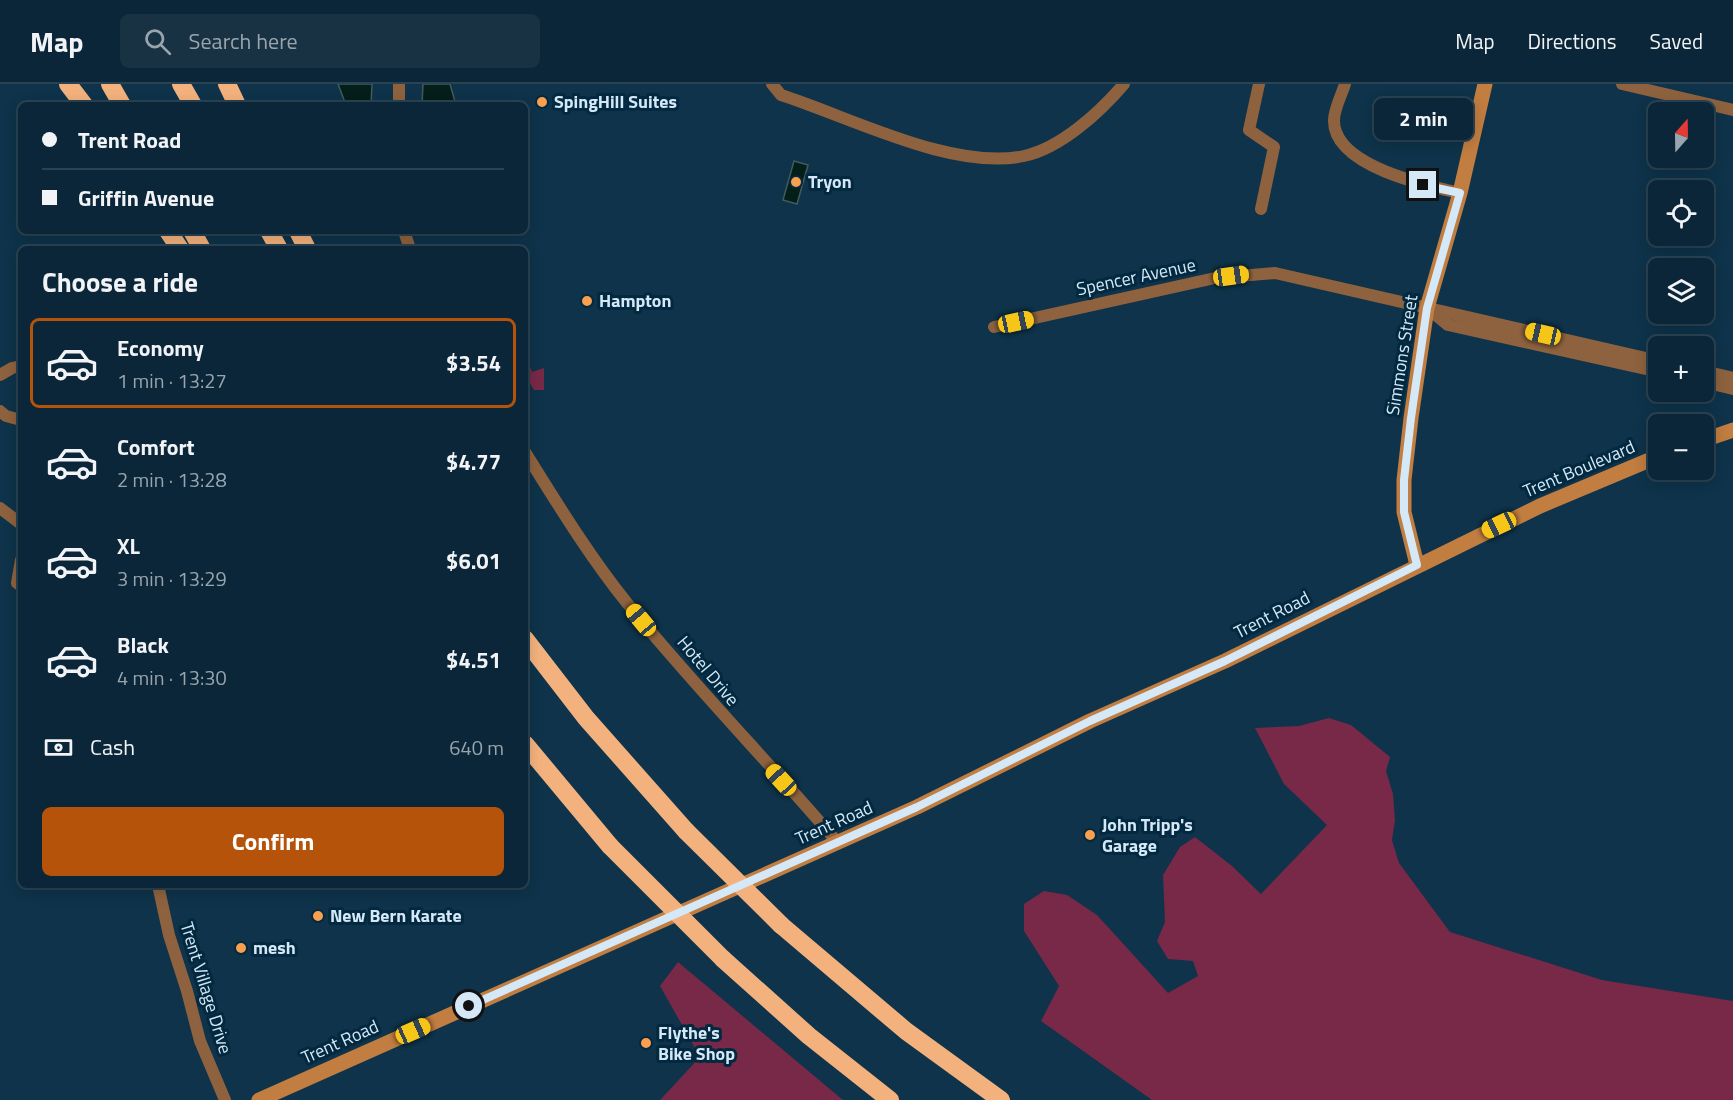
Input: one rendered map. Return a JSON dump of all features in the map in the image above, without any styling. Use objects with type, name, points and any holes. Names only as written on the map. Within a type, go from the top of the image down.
[{"type":"highway","points":[[68,84],[82,102]]},
{"type":"highway","points":[[111,84],[120,102]]},
{"type":"highway","points":[[181,84],[191,102]]},
{"type":"highway","points":[[227,84],[236,102]]},
{"type":"highway","points":[[528,643],[586,718],[686,831],[781,925],[906,1031],[1001,1100]]},
{"type":"highway","points":[[528,748],[610,846],[723,959],[801,1029],[890,1100]]},
{"type":"street","points":[[399,84],[399,102]]},
{"type":"street","points":[[772,84],[781,95],[926,146],[966,155],[1003,158],[1026,156],[1069,135],[1124,84]]},
{"type":"street","points":[[1259,84],[1249,130],[1274,147],[1261,209]]},
{"type":"street","points":[[1345,84],[1334,120],[1341,140],[1362,160],[1405,181],[1460,193]]},
{"type":"street","name":"Simmons Street","points":[[1417,565],[1404,512],[1404,480],[1427,308],[1460,193],[1485,84]]},
{"type":"street","points":[[1622,84],[1733,110]]},
{"type":"street","name":"Spencer Avenue","points":[[994,327],[1215,278],[1275,273],[1648,358]]},
{"type":"street","name":"Spencer Avenue","points":[[1427,308],[1448,325],[1648,370]]},
{"type":"street","points":[[0,375],[18,367]]},
{"type":"street","points":[[1714,373],[1733,378]]},
{"type":"street","points":[[1714,384],[1733,389]]},
{"type":"street","points":[[2,418],[18,420]]},
{"type":"street","points":[[1714,437],[1733,430]]},
{"type":"street","name":"Hotel Drive","points":[[528,457],[564,515],[626,601],[718,711],[838,843]]},
{"type":"street","name":"Trent Boulevard","points":[[1417,565],[1540,506],[1648,461]]},
{"type":"street","points":[[0,508],[18,522]]},
{"type":"street","name":"Trent Road","points":[[259,1100],[917,807],[1090,721],[1225,661],[1417,565]]},
{"type":"street","name":"Trent Village Drive","points":[[159,888],[169,935],[200,1041],[225,1100]]},
{"type":"shaded area","points":[[338,84],[372,84],[371,102],[345,102]]},
{"type":"shaded area","points":[[423,84],[450,84],[455,102],[422,102]]},
{"type":"shaded area","name":"Tryon","points":[[794,161],[808,165],[797,204],[783,200]]},
{"type":"shaded area","points":[[528,361],[532,372],[544,368],[544,390],[534,390],[528,380]]},
{"type":"shaded area","points":[[1329,718],[1351,725],[1390,757],[1386,771],[1393,794],[1395,820],[1392,840],[1399,863],[1450,932],[1602,980],[1733,1001],[1733,1100],[1152,1100],[1041,1021],[1059,986],[1024,931],[1024,904],[1044,891],[1067,895],[1097,915],[1168,993],[1198,976],[1193,961],[1168,959],[1157,941],[1165,922],[1163,875],[1180,847],[1195,837],[1232,866],[1261,894],[1327,825],[1284,784],[1255,728],[1299,726]]},
{"type":"shaded area","points":[[678,962],[843,1100],[660,1100],[700,1057],[660,986]]},
{"type":"place","name":"SpingHill Suites","points":[[542,102]]},
{"type":"place","name":"Tryon","points":[[796,182]]},
{"type":"place","name":"Hampton","points":[[587,301]]},
{"type":"place","name":"John Tripp's Garage","points":[[1090,835]]},
{"type":"place","name":"New Bern Karate","points":[[318,916]]},
{"type":"place","name":"mesh","points":[[241,948]]},
{"type":"place","name":"Flythe's Bike Shop","points":[[646,1043]]},
{"type":"route","points":[[469,1006],[917,807],[1090,721],[1225,661],[1417,565],[1404,512],[1404,480],[1411,418],[1427,308],[1460,193],[1423,185]]}]
